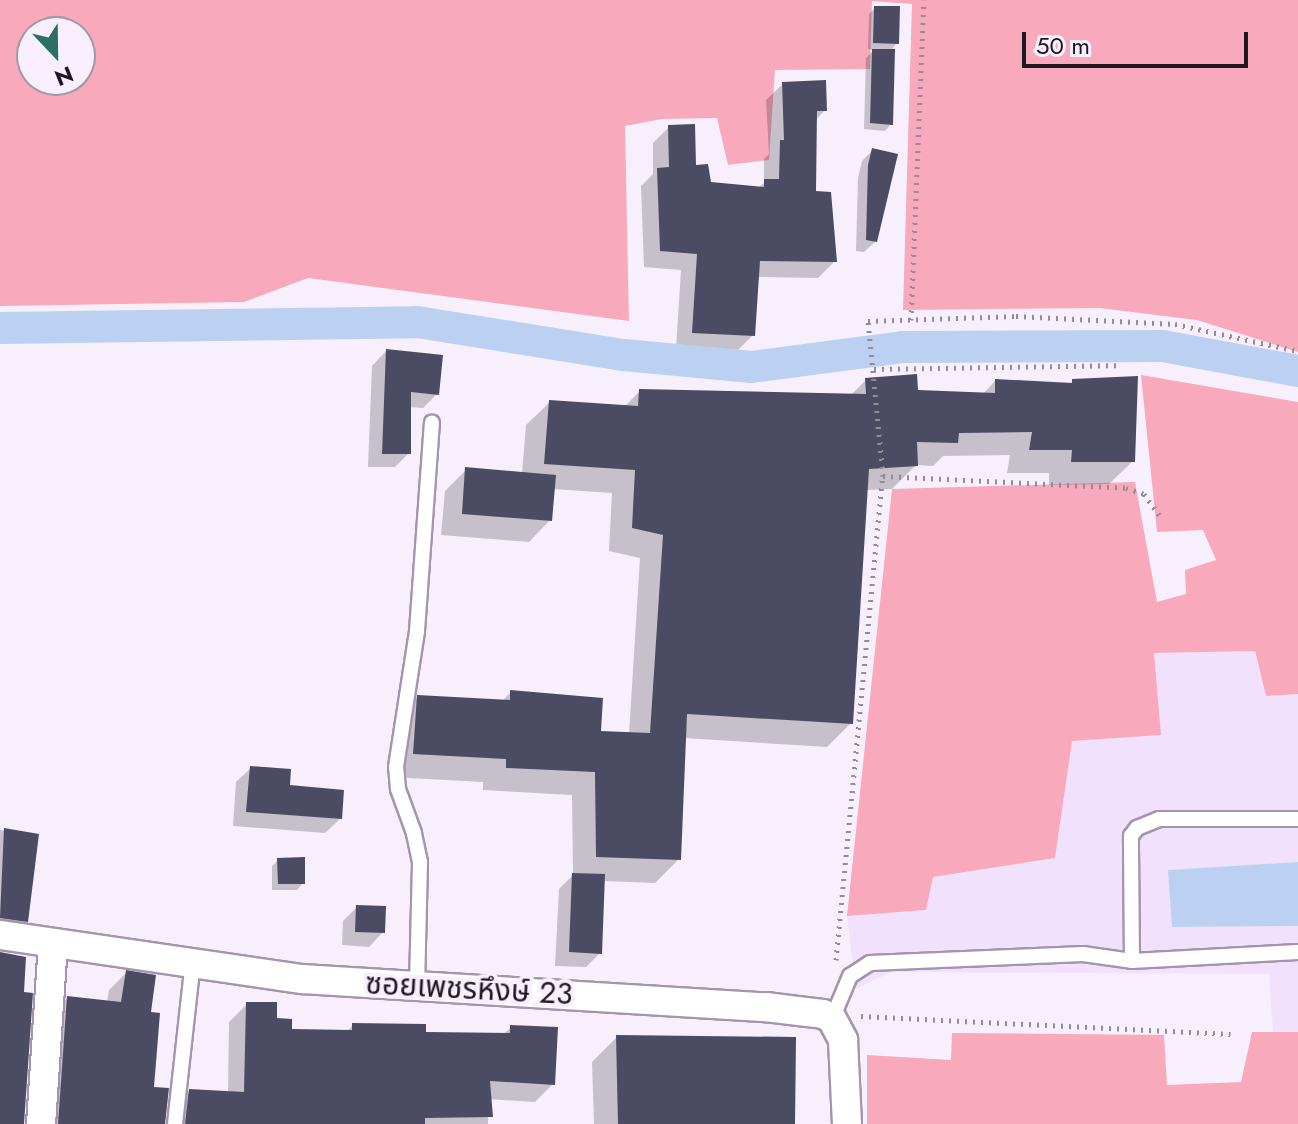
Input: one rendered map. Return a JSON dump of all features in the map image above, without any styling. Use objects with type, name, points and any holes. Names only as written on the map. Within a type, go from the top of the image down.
[{"type":"street","name":"ซอยเพชรหึงษ์ 23","points":[[0,935],[302,979],[807,1010],[834,1022]]},
{"type":"street","points":[[41,1124],[53,943]]},
{"type":"street","points":[[834,1022],[846,1060],[847,1124]]},
{"type":"lane","points":[[417,986],[420,862],[414,833],[398,789],[396,767],[417,631],[432,423]]},
{"type":"lane","points":[[1132,961],[1131,836],[1137,828],[1159,819],[1298,819]]},
{"type":"lane","points":[[834,1022],[850,976],[870,963],[1083,954],[1132,961],[1298,952]]},
{"type":"lane","points":[[175,1124],[193,962]]},
{"type":"path","points":[[911,320],[924,0]]},
{"type":"path","points":[[838,952],[883,476],[868,321],[1016,316],[1175,324],[1298,351]]},
{"type":"path","points":[[874,369],[1116,365]]},
{"type":"path","points":[[883,476],[1126,488],[1144,494],[1159,515]]},
{"type":"path","points":[[834,1022],[865,1015],[927,1021],[1231,1034]]},
{"type":"shaded area","points":[[0,0],[1298,0],[1298,352],[1197,320],[1099,308],[903,310],[912,4],[872,1],[870,69],[775,70],[769,160],[728,165],[717,118],[662,119],[625,126],[629,321],[308,278],[244,302],[0,306]]},
{"type":"shaded area","points":[[1141,375],[1298,402],[1298,694],[1266,696],[1255,651],[1154,653],[1161,735],[1072,741],[1055,858],[933,877],[926,910],[847,916],[892,489],[1135,482],[1157,602],[1186,594],[1185,570],[1216,560],[1203,530],[1157,532]]},
{"type":"shaded area","points":[[1255,651],[1266,696],[1298,694],[1298,862],[1169,870],[1173,927],[1298,926],[1298,1032],[1273,1032],[1269,974],[891,972],[856,989],[847,916],[926,910],[932,877],[1055,858],[1072,741],[1161,734],[1153,653]]},
{"type":"shaded area","points":[[1252,1032],[1298,1032],[1298,1124],[867,1124],[867,1055],[951,1060],[952,1033],[1164,1035],[1167,1085],[1241,1082]]},
{"type":"water","points":[[1298,862],[1298,926],[1172,927],[1168,870]]},
{"type":"building","points":[[874,6],[900,6],[899,44],[873,43]]},
{"type":"building","points":[[872,49],[895,49],[893,125],[870,123]]},
{"type":"building","points":[[826,80],[827,111],[817,111],[816,191],[831,192],[837,262],[760,261],[755,336],[692,333],[697,254],[660,251],[657,168],[669,167],[668,125],[695,124],[696,165],[708,164],[711,182],[764,187],[764,179],[779,179],[780,140],[784,140],[782,82]]},
{"type":"building","points":[[872,148],[898,154],[877,242],[866,240],[868,165]]},
{"type":"building","points":[[386,349],[443,355],[439,395],[411,392],[411,454],[382,454]]},
{"type":"building","points":[[917,374],[918,390],[995,393],[995,379],[1072,383],[1072,379],[1138,376],[1135,462],[1071,462],[1072,450],[1029,450],[1032,432],[959,433],[958,443],[917,442],[918,466],[869,469],[853,724],[687,714],[681,860],[596,857],[595,772],[506,768],[506,759],[413,754],[417,695],[510,700],[510,690],[603,698],[601,731],[650,733],[663,535],[632,528],[635,470],[544,464],[549,400],[638,406],[639,389],[866,394],[865,378]]},
{"type":"building","points":[[465,467],[556,475],[552,521],[462,514]]},
{"type":"building","points":[[250,766],[291,769],[290,785],[344,790],[342,819],[246,812]]},
{"type":"building","points":[[4,828],[39,834],[28,922],[0,918]]},
{"type":"building","points":[[305,857],[305,884],[278,884],[277,858]]},
{"type":"building","points":[[572,873],[605,874],[602,954],[569,952]]},
{"type":"building","points":[[356,905],[386,906],[385,933],[355,932]]},
{"type":"building","points":[[0,952],[26,957],[24,992],[33,993],[24,1124],[0,1124]]},
{"type":"building","points":[[126,970],[156,975],[151,1012],[160,1013],[154,1087],[169,1088],[165,1124],[58,1124],[67,996],[121,1002]]},
{"type":"building","points":[[246,1002],[277,1002],[277,1018],[292,1019],[292,1029],[352,1030],[352,1023],[426,1024],[426,1032],[510,1033],[510,1025],[558,1027],[555,1085],[490,1081],[493,1117],[425,1118],[425,1124],[185,1124],[189,1089],[244,1092]]},
{"type":"building","points":[[616,1035],[796,1037],[795,1124],[618,1124]]},
{"type":"waterway","points":[[0,328],[417,322],[624,355],[751,367],[903,347],[1163,346],[1298,371]]}]
